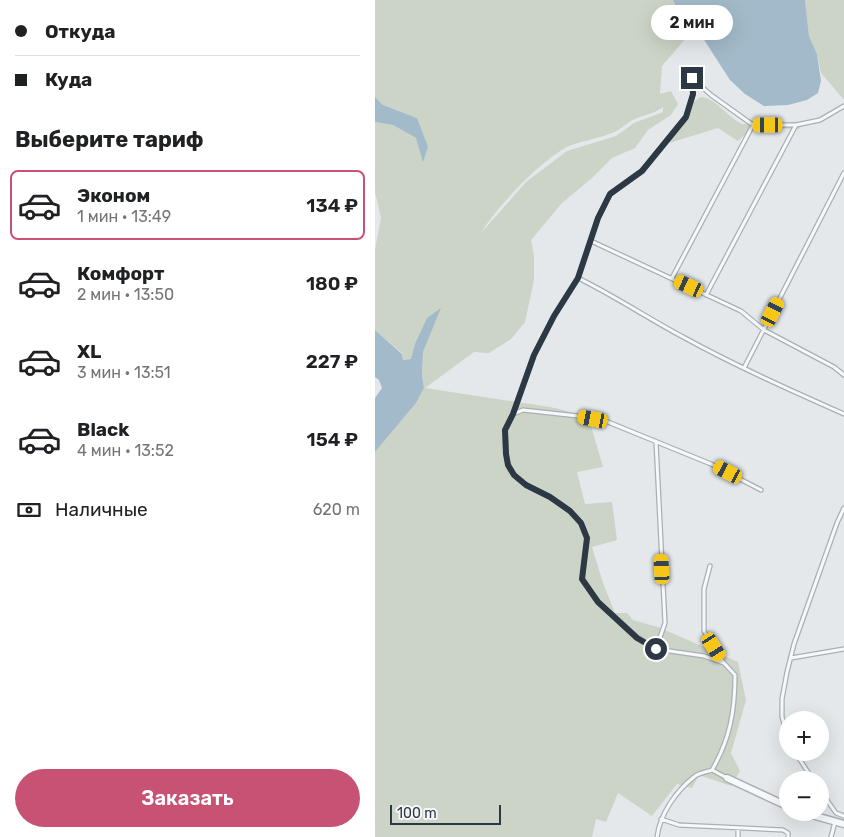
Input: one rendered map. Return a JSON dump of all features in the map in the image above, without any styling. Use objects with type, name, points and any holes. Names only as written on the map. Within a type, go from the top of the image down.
[{"type":"street","points":[[727,778],[779,802]]},
{"type":"street","points":[[829,820],[844,824]]},
{"type":"lane","points":[[724,663],[704,656],[656,649],[637,638],[598,602],[582,579],[587,538],[581,523],[570,511],[550,497],[526,485],[514,475],[508,465],[505,430],[513,414],[534,355],[554,316],[578,278],[598,218],[610,194],[642,171],[686,117],[693,94],[692,78],[711,95],[753,125],[796,125],[820,120],[844,106]]},
{"type":"lane","points":[[672,278],[753,125]]},
{"type":"lane","points":[[706,294],[796,125]]},
{"type":"lane","points":[[744,368],[844,173]]},
{"type":"lane","points":[[591,241],[741,311],[763,330],[834,367],[844,375]]},
{"type":"lane","points":[[578,278],[608,293],[684,338],[843,414]]},
{"type":"lane","points":[[513,414],[523,410],[578,416],[608,422],[711,464],[761,490]]},
{"type":"lane","points":[[656,442],[665,623],[656,649]]},
{"type":"lane","points":[[782,711],[782,699],[791,658],[837,523],[844,508]]},
{"type":"lane","points":[[657,837],[661,819],[666,808],[695,776],[712,770],[723,751],[735,702],[735,675],[724,663],[704,631],[704,589],[710,566]]},
{"type":"lane","points":[[791,658],[844,649]]},
{"type":"lane","points":[[712,770],[727,778]]},
{"type":"lane","points":[[829,803],[836,813],[844,816]]},
{"type":"lane","points":[[661,819],[679,825],[783,830],[788,833],[788,837]]},
{"type":"lane","points":[[831,837],[835,822]]},
{"type":"lane","points":[[737,837],[738,828]]},
{"type":"green space","points":[[375,0],[673,0],[683,22],[693,30],[662,66],[660,94],[671,91],[678,104],[671,115],[648,130],[635,148],[612,158],[562,203],[531,240],[534,256],[534,280],[525,322],[511,339],[489,353],[474,352],[425,388],[550,407],[589,416],[603,467],[577,472],[585,504],[612,502],[617,540],[592,547],[615,613],[627,613],[633,620],[658,627],[738,662],[746,700],[731,753],[740,771],[731,786],[699,775],[692,788],[677,784],[652,816],[618,793],[606,822],[596,819],[592,837],[375,837],[375,452],[416,403],[424,388],[422,375],[423,352],[440,309],[415,344],[412,359],[403,360],[402,353],[375,330],[375,250],[381,218],[375,192],[375,122],[393,125],[416,138],[417,118],[383,105],[375,97]],"holes":[[[663,107],[663,112],[634,123],[616,136],[567,151],[526,182],[481,233],[497,211],[530,175],[554,155],[570,146],[615,132],[632,120]]]},
{"type":"green space","points":[[805,0],[844,0],[844,100],[821,73],[817,54],[809,36]]},
{"type":"green space","points":[[701,97],[711,100],[742,124],[804,122],[799,129],[752,128],[738,141],[718,128],[666,144],[677,132],[693,102]]},
{"type":"water","points":[[673,0],[805,0],[809,36],[817,54],[821,81],[818,93],[807,100],[788,105],[764,106],[745,94],[730,80],[699,32],[685,24]]},
{"type":"water","points":[[375,97],[383,105],[417,118],[428,147],[423,162],[416,138],[393,125],[375,122]]},
{"type":"water","points":[[441,308],[423,352],[422,375],[424,388],[416,403],[375,452],[375,398],[382,388],[379,380],[375,377],[375,330],[402,354],[403,360],[411,359],[415,344],[427,318]]},
{"type":"route","points":[[656,649],[637,638],[598,602],[582,579],[587,538],[581,523],[570,511],[550,497],[526,485],[514,475],[508,465],[505,430],[513,414],[534,355],[554,316],[578,278],[598,218],[610,194],[642,171],[686,117],[693,94],[692,78]]}]
